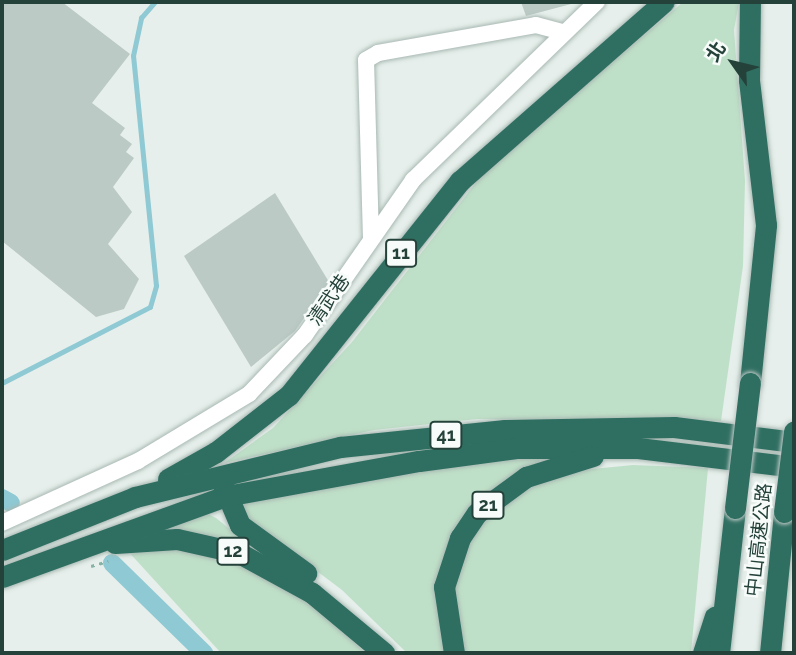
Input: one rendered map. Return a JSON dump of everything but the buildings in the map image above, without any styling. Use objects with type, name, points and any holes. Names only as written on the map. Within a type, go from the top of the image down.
[{"type":"highway","name":"11","points":[[135,497],[216,452],[280,404],[460,181],[664,2]]},
{"type":"highway","points":[[719,653],[766,225],[749,79],[750,2]]},
{"type":"highway","name":"41","points":[[220,472],[340,447],[437,436],[674,427],[794,442]]},
{"type":"highway","name":"中山高速公路","points":[[770,653],[794,432]]},
{"type":"highway","points":[[2,577],[51,555],[226,496],[516,448],[638,448],[794,467]]},
{"type":"highway","name":"21","points":[[454,653],[444,587],[460,538],[478,513],[548,467],[638,448]]},
{"type":"highway","points":[[2,551],[135,497],[220,472],[226,496],[250,534],[352,607],[394,653]]},
{"type":"highway","name":"12","points":[[51,555],[143,538],[206,543],[275,570],[384,653]]},
{"type":"highway","points":[[703,653],[726,582]]},
{"type":"lane","name":"清武巷","points":[[2,523],[138,461],[249,394],[305,335],[371,239],[451,137],[597,2]]},
{"type":"lane","points":[[371,239],[366,60],[378,53],[536,25],[563,32]]},
{"type":"green space","points":[[683,2],[739,2],[734,30],[745,181],[743,266],[721,421],[477,419],[374,430],[224,463],[273,428],[352,342],[485,171]]},
{"type":"green space","points":[[502,458],[539,458],[539,465],[456,542],[448,653],[407,653],[342,590],[249,520],[241,501],[374,474]]},
{"type":"green space","points":[[633,465],[708,468],[691,653],[463,653],[451,607],[462,558],[478,527],[510,496],[562,472]]},
{"type":"green space","points":[[208,514],[252,547],[171,532],[167,522]]},
{"type":"green space","points":[[203,548],[260,568],[325,613],[365,653],[221,653],[126,549]]},
{"type":"waterway","points":[[2,383],[150,307],[156,286],[133,56],[141,18],[155,2]]},
{"type":"waterway","points":[[2,498],[11,503]]},
{"type":"waterway","points":[[112,563],[204,653]]}]
